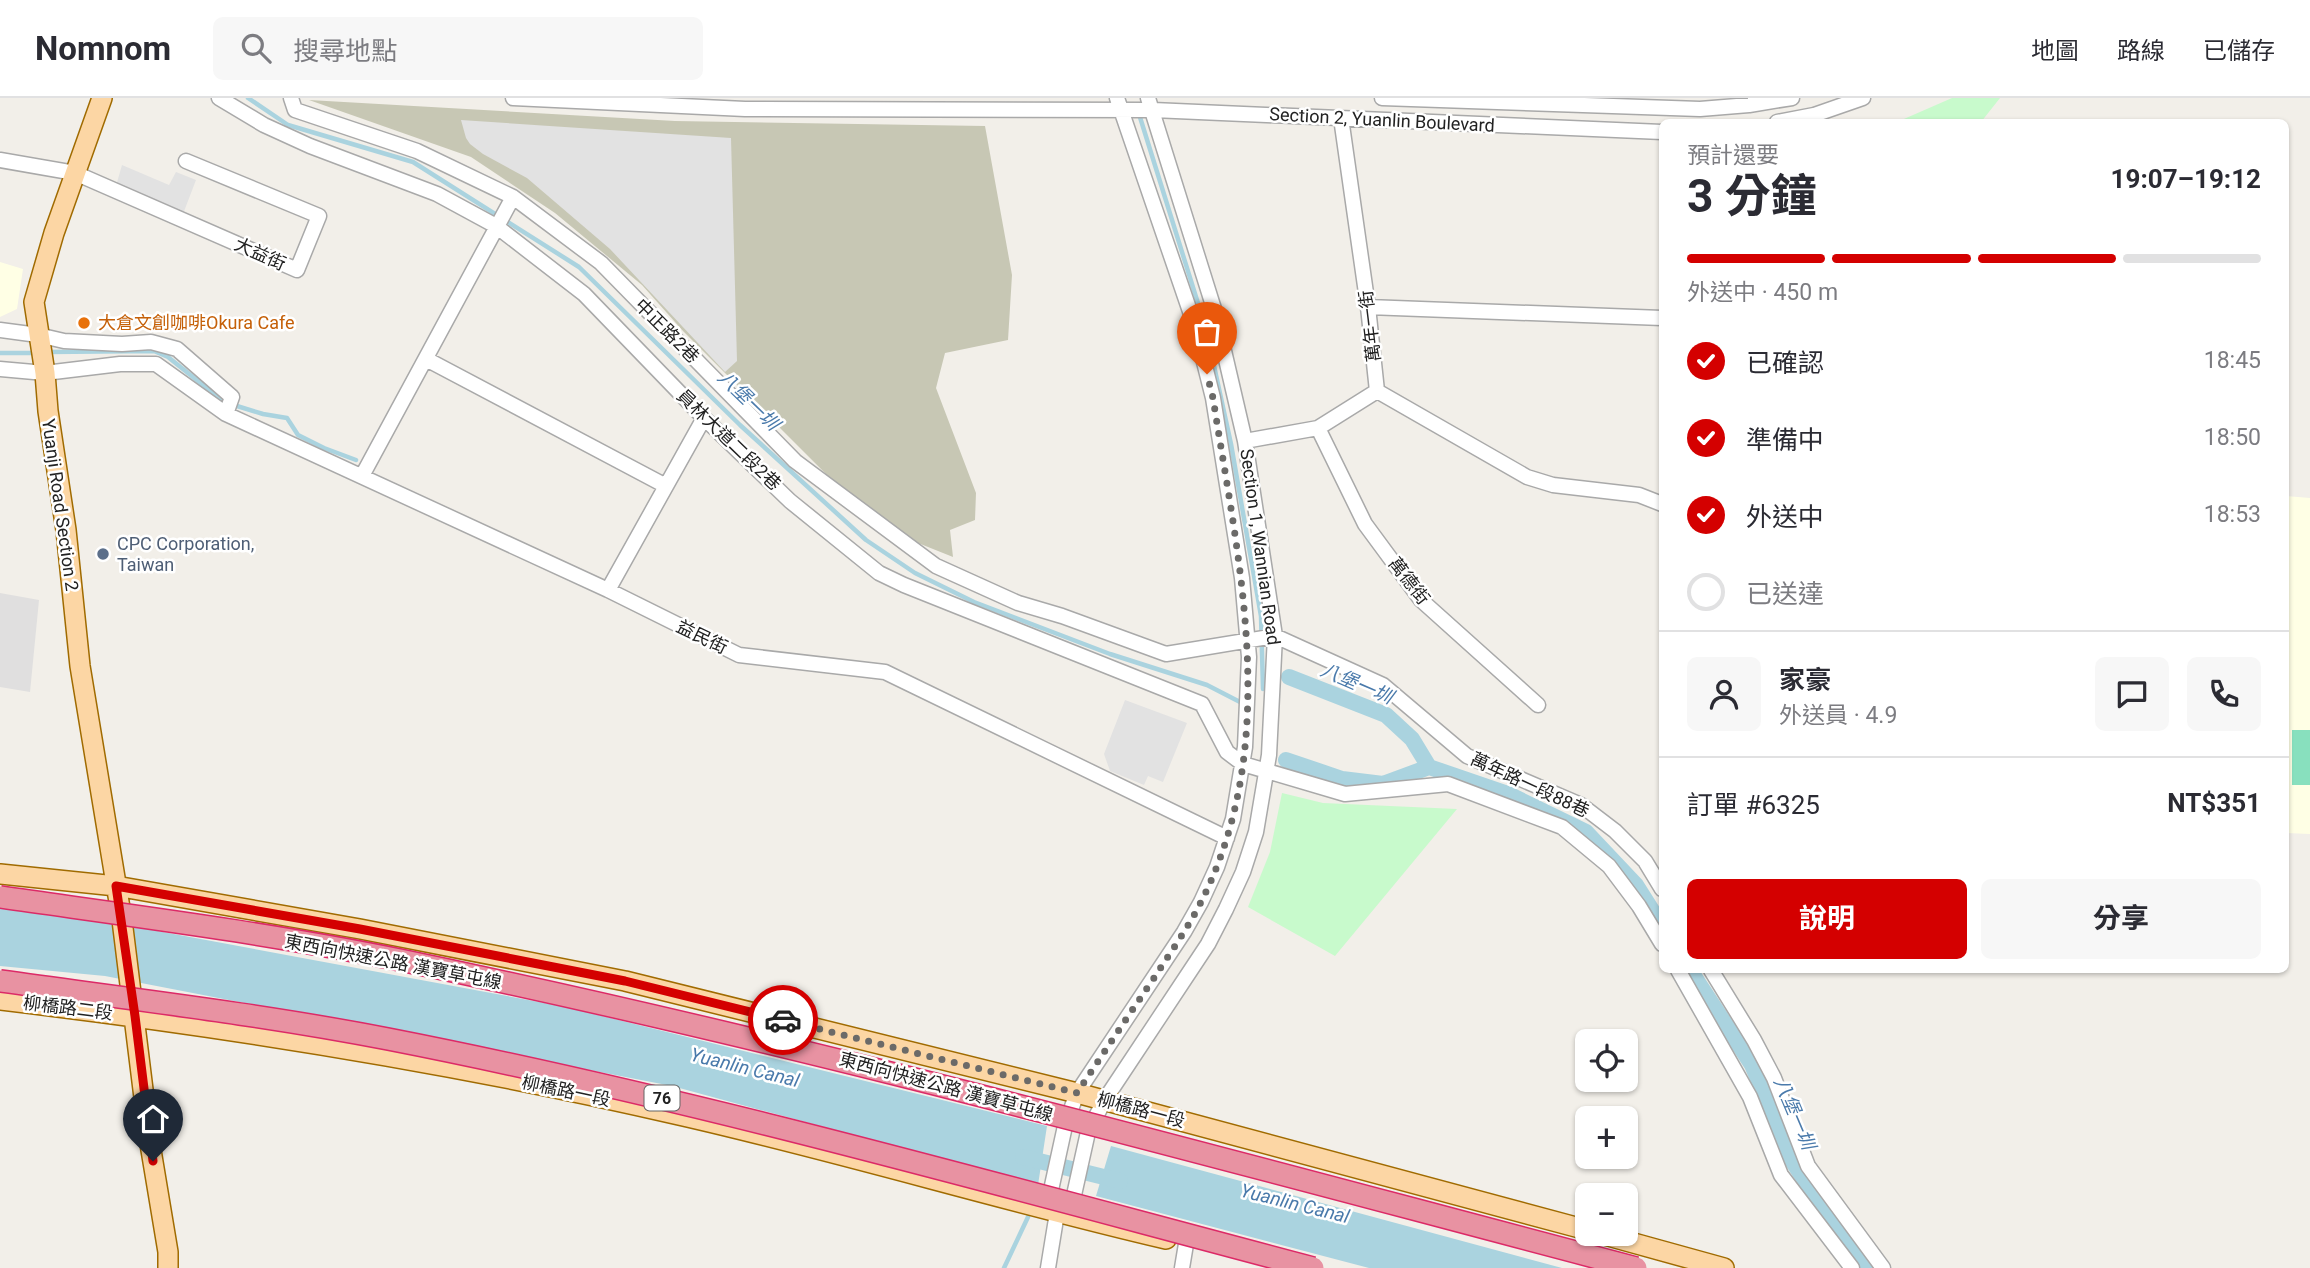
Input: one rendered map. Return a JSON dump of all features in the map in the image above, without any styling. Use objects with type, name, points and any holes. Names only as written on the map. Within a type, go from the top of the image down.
[{"type":"highway","name":"東西向快速公路 漢寶草屯線","points":[[0,897],[243,933],[396,960],[691,1024],[847,1061],[1636,1268]]},
{"type":"highway","name":"76","points":[[0,981],[244,1014],[387,1039],[665,1099],[1313,1268]]},
{"type":"main road","name":"Yuanji Road Section 2","points":[[102,98],[54,233],[34,302],[45,373],[47,411],[66,530],[79,656],[135,1016]]},
{"type":"main road","points":[[0,874],[116,886]]},
{"type":"main road","name":"柳橋路一段","points":[[116,886],[360,929],[625,981],[1077,1093],[1575,1227]]},
{"type":"main road","name":"柳橋路二段","points":[[0,1000],[135,1016]]},
{"type":"main road","points":[[135,1016],[168,1268]]},
{"type":"main road","name":"柳橋路一段","points":[[135,1016],[344,1048],[676,1114],[827,1150],[1057,1213],[1276,1268]]},
{"type":"main road","points":[[1638,1244],[1724,1268]]},
{"type":"street","name":"員林大道二段2巷","points":[[219,98],[264,125],[310,146],[438,194],[496,226],[584,294],[704,418],[790,501],[879,573],[1202,704],[1227,752],[1243,764]]},
{"type":"street","name":"中正路2巷","points":[[291,98],[295,110],[417,151],[513,197],[601,263],[795,460],[936,566],[1018,603],[1166,654],[1275,636]]},
{"type":"street","name":"Section 2, Yuanlin Boulevard","points":[[513,98],[745,108],[1150,104],[1341,118],[1659,132]]},
{"type":"street","name":"Section 2, Yuanlin Boulevard","points":[[1382,98],[1700,109],[1749,106],[1792,98]]},
{"type":"street","points":[[1793,119],[1814,115],[1863,98]]},
{"type":"street","name":"Section 1, Wannian Road","points":[[1057,1213],[1051,1190],[1065,1126],[1077,1093],[1201,902],[1227,838],[1239,792],[1244,747],[1248,639],[1242,578],[1213,398],[1195,326],[1120,104]]},
{"type":"street","name":"Section 1, Wannian Road","points":[[1057,1213],[1073,1195],[1088,1132],[1104,1101],[1208,944],[1226,909],[1243,872],[1256,832],[1269,755],[1275,636],[1245,440],[1215,312],[1150,104]]},
{"type":"street","name":"萬年一街","points":[[1341,118],[1377,391]]},
{"type":"street","points":[[0,160],[75,173]]},
{"type":"street","name":"大益街","points":[[75,173],[297,270],[319,216],[186,161]]},
{"type":"street","points":[[362,476],[513,197]]},
{"type":"street","points":[[1368,307],[1659,317]]},
{"type":"street","points":[[0,330],[64,341],[122,344],[151,342],[177,349],[232,397],[226,414]]},
{"type":"street","points":[[426,359],[666,486]]},
{"type":"street","name":"益民街","points":[[0,369],[45,373],[120,364],[156,364],[226,414],[608,590],[739,655],[885,673],[1227,838]]},
{"type":"street","points":[[1245,440],[1318,428],[1377,391],[1527,477],[1553,485],[1639,495],[1659,503]]},
{"type":"street","points":[[608,590],[704,418]]},
{"type":"street","name":"萬德街","points":[[1318,428],[1366,524],[1421,600],[1538,705]]},
{"type":"street","name":"萬年路一段88巷","points":[[1275,636],[1383,685],[1467,756],[1581,805],[1615,831],[1645,861],[1659,884]]},
{"type":"street","points":[[1243,764],[1345,794],[1448,784],[1562,827],[1609,866],[1639,906],[1659,939]]},
{"type":"street","points":[[1680,973],[1750,1097],[1781,1175],[1852,1268]]},
{"type":"street","points":[[1713,973],[1774,1078],[1808,1166],[1883,1268]]},
{"type":"street","points":[[1048,1268],[1057,1213]]},
{"type":"street","points":[[1182,1268],[1186,1244]]},
{"type":"shaded area","points":[[309,100],[675,121],[985,126],[1012,275],[1008,340],[945,353],[936,388],[976,493],[975,520],[950,530],[953,557],[908,539],[846,494],[683,331],[642,285],[555,213],[471,157]]},
{"type":"shaded area","points":[[461,120],[731,138],[737,361],[725,372],[610,249],[527,178],[470,144]]},
{"type":"shaded area","points":[[122,165],[169,185],[176,172],[196,180],[183,214],[116,186]]},
{"type":"shaded area","points":[[0,262],[23,269],[17,309],[0,317]]},
{"type":"shaded area","points":[[2289,496],[2310,498],[2310,834],[2289,833]]},
{"type":"shaded area","points":[[0,593],[39,600],[30,692],[0,687]]},
{"type":"shaded area","points":[[1125,700],[1187,723],[1163,782],[1148,776],[1144,785],[1110,771],[1104,754]]},
{"type":"green space","points":[[1952,98],[2000,98],[1983,119],[1904,119]]},
{"type":"green space","points":[[2292,730],[2310,730],[2310,785],[2292,785]]},
{"type":"green space","points":[[1282,793],[1323,803],[1457,809],[1335,956],[1248,907],[1270,852]]},
{"type":"water","points":[[0,907],[66,914],[566,1007],[1047,1126],[1038,1185],[672,1086],[105,976],[0,966]]},
{"type":"water","points":[[1111,1146],[1562,1268],[1369,1268],[1096,1196]]},
{"type":"waterway","name":"八堡一圳","points":[[248,98],[288,125],[413,162],[579,267],[740,425],[866,540],[915,573],[974,602],[1110,654],[1207,685],[1240,702]]},
{"type":"waterway","points":[[1139,114],[1206,329],[1231,444],[1261,616],[1263,689]]},
{"type":"waterway","points":[[47,352],[154,351],[168,357],[224,402],[287,418],[298,435],[356,460]]},
{"type":"waterway","points":[[0,353],[35,353]]},
{"type":"waterway","name":"八堡一圳","points":[[1289,677],[1386,715],[1412,739],[1429,767],[1508,794],[1586,832],[1636,885],[1659,921]]},
{"type":"waterway","name":"八堡一圳","points":[[1286,760],[1342,779],[1383,784],[1429,767]]},
{"type":"waterway","name":"八堡一圳","points":[[1692,973],[1752,1065],[1793,1162],[1870,1268]]},
{"type":"waterway","name":"Yuanlin Canal","points":[[1023,1157],[1120,1181]]},
{"type":"waterway","points":[[1004,1268],[1028,1217]]},
{"type":"way so far","points":[[783,1020],[1077,1093],[1184,932],[1217,867],[1233,819],[1243,764],[1249,657],[1242,578],[1207,374]]},
{"type":"place","name":"大倉文創咖啡Okura Cafe","points":[[84,323]]},
{"type":"place","name":"CPC Corporation, Taiwan","points":[[103,554]]},
{"type":"route","points":[[153,1161],[116,886],[360,929],[625,981],[783,1020]]}]
